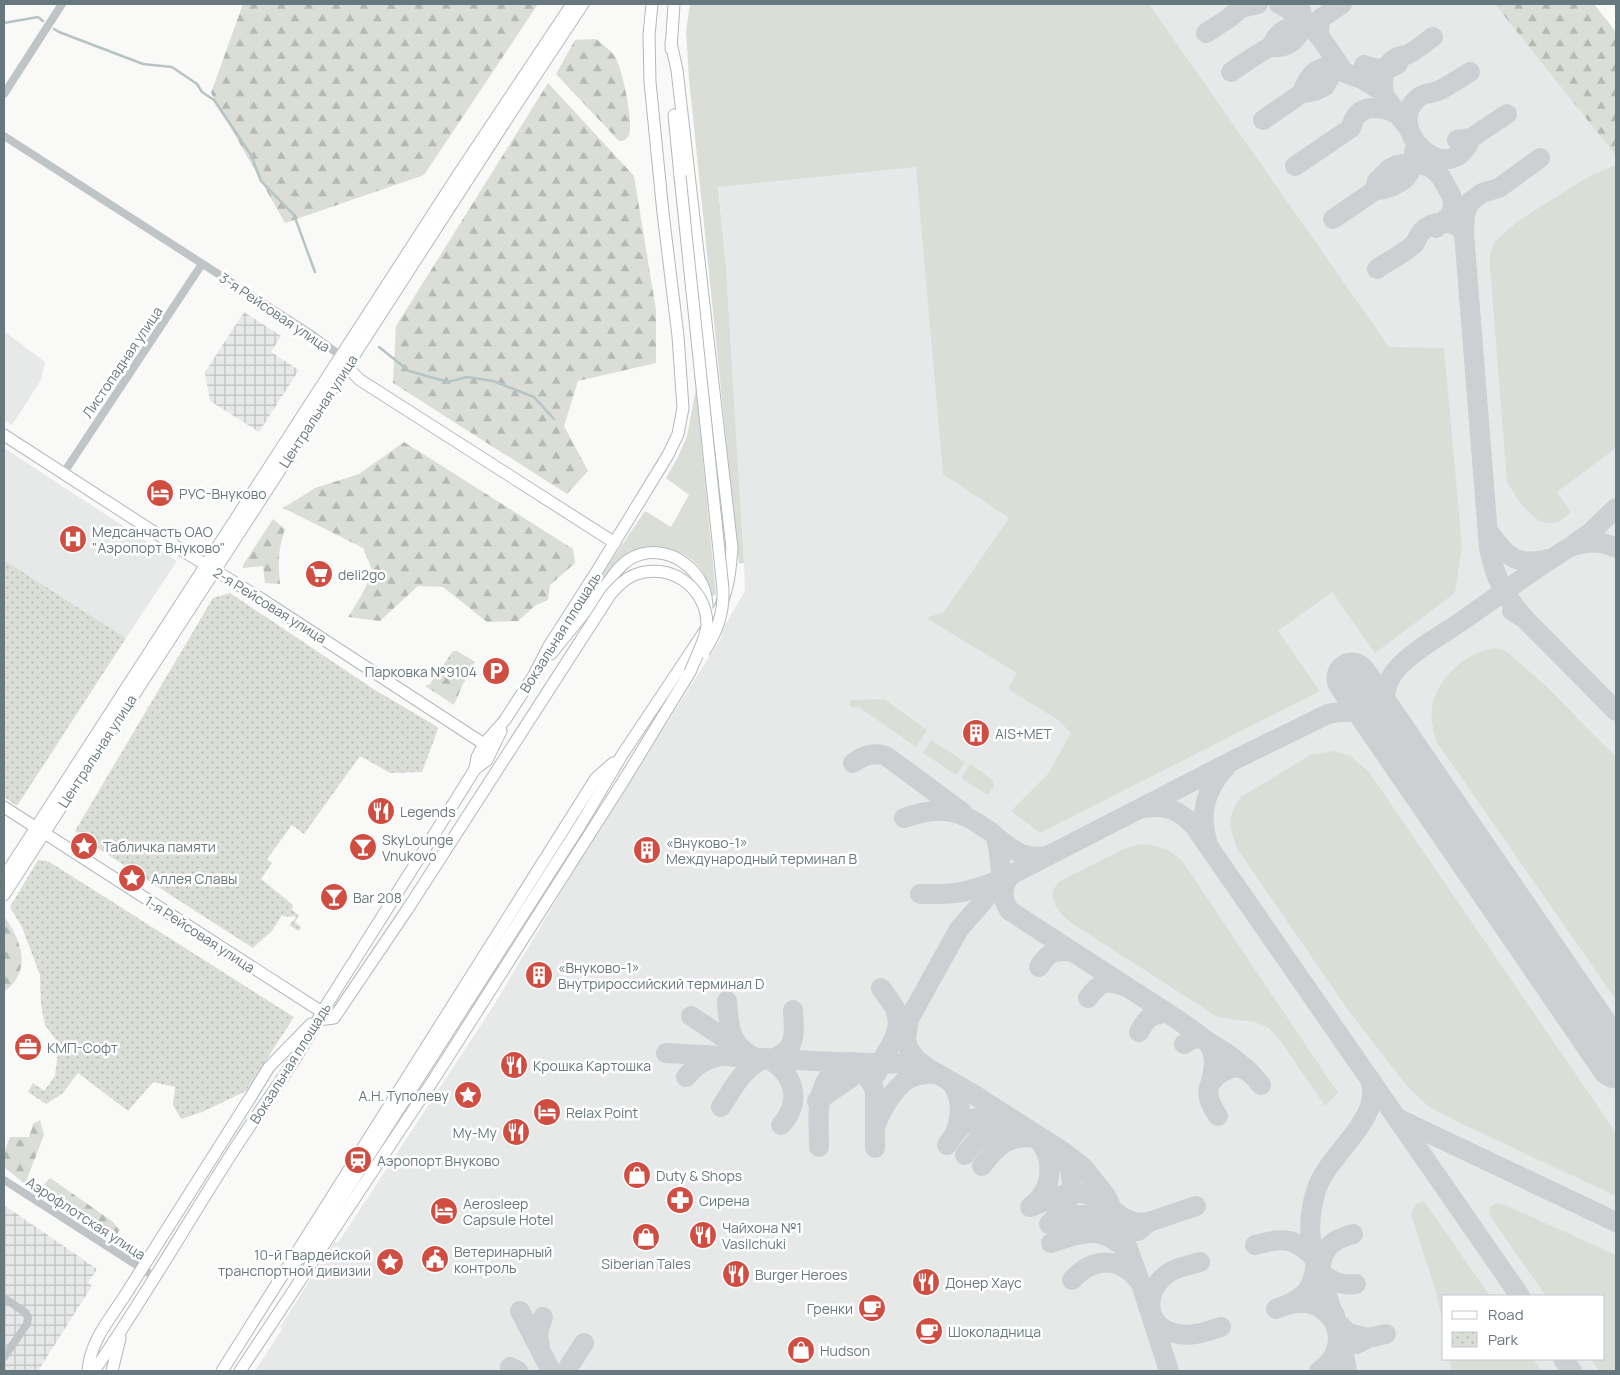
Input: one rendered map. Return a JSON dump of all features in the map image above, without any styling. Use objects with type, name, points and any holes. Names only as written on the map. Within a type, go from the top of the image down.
[{"type":"main road","name":"Центральная улица","points":[[4,895],[40,830],[210,568],[341,356],[458,174],[572,4]]},
{"type":"main road","name":"Центральная улица","points":[[210,568],[347,367],[583,4]]},
{"type":"main road","name":"Вокзальная площадь","points":[[475,769],[477,757],[484,744],[505,720],[534,675],[549,646],[673,448],[680,425],[683,408],[678,336],[650,82],[649,35],[652,4]]},
{"type":"main road","points":[[240,1371],[434,1079],[715,634],[723,611],[724,600],[680,176],[670,59],[674,4]]},
{"type":"main road","points":[[286,1270],[308,1251],[622,755],[720,608],[730,580],[732,548],[677,70],[671,43]]},
{"type":"main road","name":"3-я Рейсовая улица","points":[[341,356],[355,376],[614,543]]},
{"type":"main road","name":"2-я Рейсовая улица","points":[[4,435],[210,568],[260,598],[484,744]]},
{"type":"main road","points":[[534,675],[624,564],[642,554],[662,553],[676,558],[697,575],[702,581],[706,596],[706,630]]},
{"type":"main road","points":[[88,1371],[96,1342],[270,1067],[320,1016],[334,1018],[409,907],[610,595],[620,584],[634,575],[656,571],[679,578],[695,590],[703,603],[707,626],[690,672]]},
{"type":"main road","name":"Вокзальная площадь","points":[[94,1371],[233,1151],[302,1048],[320,1016],[475,769],[487,760],[505,720]]},
{"type":"main road","points":[[222,1371],[596,778],[622,755]]},
{"type":"main road","name":"1-я Рейсовая улица","points":[[4,807],[320,1016]]},
{"type":"main road","name":"Центральная улица","points":[[4,877],[40,830]]},
{"type":"main road","points":[[520,899],[522,915]]},
{"type":"main road","points":[[423,1053],[424,1070]]},
{"type":"main road","points":[[112,1371],[122,1329]]},
{"type":"street","points":[[4,94],[62,4]]},
{"type":"street","name":"3-я Рейсовая улица","points":[[4,136],[341,356]]},
{"type":"street","name":"Листопадная улица","points":[[63,474],[202,264]]},
{"type":"street","name":"Аэрофлотская улица","points":[[4,1180],[155,1277]]},
{"type":"street","points":[[4,1298],[26,1313],[28,1318],[27,1324],[4,1357]]},
{"type":"shaded area","name":"Аэропорт Внуково","points":[[704,4],[1496,4],[1616,156],[1616,1371],[255,1371],[282,1329],[280,1327],[335,1241],[338,1243],[494,1005],[588,847],[720,640],[725,625],[745,591],[726,267],[710,100]]},
{"type":"shaded area","points":[[244,312],[281,336],[271,352],[299,370],[259,432],[210,401],[205,372]]},
{"type":"shaded area","points":[[4,331],[45,362],[41,380],[12,425],[4,420]]},
{"type":"shaded area","name":"Медсанчасть ОАО \"Аэропорт Внуково\"","points":[[4,448],[177,561],[126,638],[4,560]]},
{"type":"shaded area","points":[[4,1205],[97,1269],[88,1283],[92,1286],[38,1371],[4,1371]]},
{"type":"green space","points":[[243,4],[538,4],[424,175],[285,223],[211,93]]},
{"type":"green space","points":[[690,4],[1149,4],[1389,347],[1444,348],[1462,546],[1455,593],[1375,653],[1332,592],[1278,631],[1320,691],[1040,833],[1011,811],[1048,774],[1071,733],[1058,720],[1008,689],[1017,673],[926,618],[944,612],[1009,518],[943,474],[916,167],[718,187],[726,267],[744,563],[739,564],[689,79],[686,31]]},
{"type":"green space","points":[[1495,4],[1594,4],[1616,32],[1616,156]]},
{"type":"green space","points":[[596,39],[614,55],[624,82],[629,107],[630,129],[629,135],[622,141],[619,141],[556,74],[575,40]]},
{"type":"green space","points":[[548,83],[634,176],[656,310],[656,363],[578,381],[564,426],[588,471],[567,494],[393,383],[396,326]]},
{"type":"green space","points":[[1616,165],[1616,448],[1557,492],[1571,512],[1558,522],[1541,522],[1516,497],[1507,482],[1490,255],[1494,242],[1518,221],[1588,177]]},
{"type":"green space","points":[[696,388],[716,594],[711,597],[702,571],[686,555],[671,549],[656,547],[634,550],[622,557],[596,588],[593,587],[645,511],[671,527],[689,495],[666,478],[687,436]]},
{"type":"green space","points":[[404,442],[573,549],[575,563],[550,585],[548,600],[536,605],[518,621],[487,622],[443,587],[418,586],[380,621],[348,617],[373,572],[363,548],[283,508],[315,488],[359,474]]},
{"type":"green space","points":[[273,519],[285,529],[279,556],[280,584],[265,583],[263,566],[243,568],[243,565]]},
{"type":"green space","points":[[4,560],[126,638],[17,806],[4,797]]},
{"type":"green space","points":[[230,593],[375,690],[438,729],[422,772],[390,773],[360,756],[304,834],[292,825],[267,859],[272,863],[261,879],[293,905],[292,910],[299,915],[295,922],[301,927],[299,931],[289,925],[295,919],[295,916],[287,917],[282,915],[272,931],[253,948],[85,840],[75,831],[213,598]]},
{"type":"green space","points":[[1496,648],[1507,652],[1546,686],[1616,757],[1616,1000],[1436,741],[1432,713],[1434,698],[1439,687],[1454,668],[1464,661],[1485,650]]},
{"type":"green space","points":[[453,651],[457,651],[475,662],[454,705],[425,686],[430,684]]},
{"type":"green space","points":[[884,699],[927,730],[916,747],[859,707],[852,708],[849,704],[852,700]]},
{"type":"green space","points":[[931,740],[965,762],[956,775],[923,753]]},
{"type":"green space","points":[[1336,751],[1350,756],[1369,772],[1616,1133],[1616,1196],[1429,1107],[1407,1086],[1348,1010],[1238,850],[1230,823],[1233,811],[1241,797],[1312,754]]},
{"type":"green space","points":[[970,764],[993,780],[994,786],[988,795],[961,778]]},
{"type":"green space","points":[[1140,844],[1163,848],[1173,853],[1183,862],[1338,1093],[1325,1106],[1282,1043],[1269,1028],[1255,1022],[1216,1016],[1073,924],[1058,910],[1053,899],[1053,893],[1060,881],[1126,848]]},
{"type":"green space","points":[[38,860],[48,861],[294,1017],[246,1091],[202,1112],[181,1119],[173,1105],[175,1087],[153,1082],[128,1111],[78,1073],[62,1094],[46,1104],[28,1092],[33,1083],[44,1091],[55,1076],[59,1044],[45,1025],[41,1005],[40,975],[22,927],[10,907]]},
{"type":"green space","points":[[4,916],[17,939],[22,956],[19,973],[14,982],[4,992]]},
{"type":"green space","points":[[40,1120],[44,1135],[25,1184],[4,1167],[4,1152],[10,1137],[29,1137],[33,1124]]},
{"type":"green space","points":[[50,1178],[112,1221],[120,1230],[116,1235],[109,1236],[43,1194],[41,1188]]},
{"type":"green space","points":[[1424,1201],[1489,1295],[1442,1295],[1442,1320],[1436,1292],[1411,1214],[1416,1204]]},
{"type":"green space","points":[[1496,1203],[1505,1205],[1616,1255],[1616,1371],[1599,1371],[1592,1360],[1605,1360],[1605,1295],[1545,1295],[1490,1216],[1489,1208]]},
{"type":"green space","points":[[1450,1360],[1534,1360],[1542,1371],[1451,1371]]},
{"type":"waterway","points":[[4,23],[38,17],[43,21]]},
{"type":"waterway","points":[[54,29],[143,64],[172,67],[197,84],[202,92],[214,100],[251,155],[261,181],[294,215],[315,272]]},
{"type":"waterway","points":[[379,347],[409,371],[448,382],[467,377],[493,381],[534,397],[554,419]]},
{"type":"taxiway","points":[[1206,33],[1241,8],[1258,4]]},
{"type":"taxiway","points":[[1279,4],[1296,14],[1320,37],[1345,73],[1362,79],[1380,90],[1409,129]]},
{"type":"taxiway","points":[[1320,37],[1320,19],[1342,4]]},
{"type":"taxiway","points":[[1231,72],[1268,48],[1284,46],[1294,40],[1300,32],[1301,10]]},
{"type":"taxiway","points":[[1271,47],[1281,32],[1286,29],[1309,26]]},
{"type":"taxiway","points":[[1384,96],[1383,79],[1389,64],[1398,57],[1413,52],[1433,37]]},
{"type":"taxiway","points":[[1263,120],[1302,93],[1315,91],[1325,86],[1332,73],[1334,58]]},
{"type":"taxiway","points":[[1364,65],[1381,69],[1390,68],[1398,64]]},
{"type":"taxiway","points":[[1302,93],[1311,75],[1316,71],[1326,67],[1340,67]]},
{"type":"taxiway","points":[[1470,72],[1440,90],[1418,98],[1409,110],[1408,124],[1413,138],[1423,150],[1435,157],[1448,159],[1461,153],[1471,138]]},
{"type":"taxiway","points":[[1295,166],[1351,128],[1358,114],[1364,110],[1377,108],[1398,114]]},
{"type":"taxiway","points":[[1457,140],[1471,138],[1507,114]]},
{"type":"taxiway","points":[[1374,191],[1390,187],[1403,180],[1411,169],[1414,161],[1414,152]]},
{"type":"taxiway","points":[[1464,233],[1465,214],[1470,202],[1482,193],[1499,188],[1540,158]]},
{"type":"taxiway","points":[[1333,219],[1374,191],[1377,181],[1389,169],[1397,165],[1409,163],[1428,166],[1434,170],[1441,177],[1451,195],[1453,209],[1450,215],[1436,228]]},
{"type":"taxiway","points":[[1377,269],[1411,247],[1419,234],[1427,227],[1438,223],[1450,223],[1460,228],[1464,233],[1489,548],[1501,586],[1524,618]]},
{"type":"taxiway","points":[[1574,544],[1592,531],[1616,508]]},
{"type":"taxiway","points":[[1489,532],[1501,548],[1514,558],[1529,562],[1549,559]]},
{"type":"taxiway","points":[[1393,736],[1386,714],[1386,692],[1391,677],[1411,655],[1570,547],[1593,542],[1616,548]]},
{"type":"taxiway","points":[[1512,611],[1524,618],[1616,711]]},
{"type":"taxiway","points":[[1169,1371],[1141,1284],[1118,1222],[1106,1196],[1083,1167],[1062,1151],[917,1060],[908,1048],[906,1038],[909,1019],[959,929],[994,887],[1005,878],[1236,759],[1328,714],[1339,712],[1364,714],[1393,736]]},
{"type":"taxiway","points":[[853,763],[869,755],[886,756],[962,812]]},
{"type":"taxiway","points":[[1207,841],[1204,821],[1206,802],[1213,784],[1226,767]]},
{"type":"taxiway","points":[[1145,808],[1160,807],[1173,810],[1195,827],[1519,1295]]},
{"type":"taxiway","points":[[904,818],[924,812],[951,812],[969,818],[992,833],[998,846],[1003,890]]},
{"type":"taxiway","points":[[995,836],[1019,853],[1031,857],[1047,856]]},
{"type":"taxiway","points":[[1011,875],[1005,884],[1003,893],[1010,911],[1203,1038],[1212,1050],[1214,1058],[1211,1081]]},
{"type":"taxiway","points":[[920,894],[949,894],[979,887],[1001,879]]},
{"type":"taxiway","points":[[1039,967],[1049,955],[1057,951],[1073,952]]},
{"type":"taxiway","points":[[1088,998],[1103,984],[1112,983],[1124,986]]},
{"type":"taxiway","points":[[881,988],[895,1008],[900,1030]]},
{"type":"taxiway","points":[[727,1001],[730,1027],[735,1042],[740,1048],[756,1058]]},
{"type":"taxiway","points":[[772,1059],[786,1050],[793,1040],[793,1010]]},
{"type":"taxiway","points":[[1139,1032],[1144,1023],[1150,1018],[1157,1014],[1167,1013]]},
{"type":"taxiway","points":[[691,1016],[739,1048]]},
{"type":"taxiway","points":[[877,1073],[896,1034],[898,1018]]},
{"type":"taxiway","points":[[1184,1044],[1192,1039],[1202,1038],[1228,1054],[1250,1072]]},
{"type":"taxiway","points":[[666,1053],[834,1062],[914,1064],[926,1067]]},
{"type":"taxiway","points":[[686,1077],[700,1064],[717,1057]]},
{"type":"taxiway","points":[[721,1107],[745,1073],[766,1058],[783,1071],[789,1079],[792,1088],[792,1106],[788,1116],[781,1125]]},
{"type":"taxiway","points":[[819,1147],[819,1109],[820,1097],[824,1086],[838,1068],[851,1062],[869,1079],[875,1092],[875,1148]]},
{"type":"taxiway","points":[[817,1101],[872,1063]]},
{"type":"taxiway","points":[[1218,1116],[1211,1104],[1208,1093],[1211,1083],[1221,1073],[1233,1068],[1244,1069],[1261,1085]]},
{"type":"taxiway","points":[[876,1124],[895,1091],[904,1082],[920,1075],[937,1075],[946,1078],[957,1093],[960,1113],[955,1133]]},
{"type":"taxiway","points":[[1347,1371],[1336,1325],[1315,1260],[1310,1234],[1310,1221],[1314,1197],[1322,1177],[1362,1123],[1369,1109],[1372,1094],[1370,1079]]},
{"type":"taxiway","points":[[947,1145],[959,1129],[976,1118],[988,1115],[1008,1118]]},
{"type":"taxiway","points":[[1399,1119],[1616,1222]]},
{"type":"taxiway","points":[[965,1155],[976,1141],[987,1132],[1000,1127],[1018,1126]]},
{"type":"taxiway","points":[[1031,1206],[1044,1191],[1050,1172],[1046,1153],[1042,1144],[1035,1136]]},
{"type":"taxiway","points":[[982,1166],[1006,1142],[1022,1137],[1040,1139]]},
{"type":"taxiway","points":[[1049,1224],[1064,1208],[1071,1190],[1070,1172],[1062,1151]]},
{"type":"taxiway","points":[[1030,1207],[1060,1196],[1079,1193],[1099,1199],[1128,1220],[1149,1222]]},
{"type":"taxiway","points":[[1138,1231],[1149,1222],[1196,1206]]},
{"type":"taxiway","points":[[1051,1223],[1089,1214],[1104,1219],[1122,1233]]},
{"type":"taxiway","points":[[1051,1243],[1083,1234],[1101,1234],[1110,1237],[1129,1252]]},
{"type":"taxiway","points":[[1353,1234],[1339,1239],[1329,1246],[1323,1257],[1320,1272],[1336,1282],[1356,1284]]},
{"type":"taxiway","points":[[1255,1245],[1282,1240],[1288,1241],[1302,1247],[1316,1260],[1313,1279],[1306,1292],[1294,1301],[1276,1309]]},
{"type":"taxiway","points":[[1200,1262],[1173,1270],[1161,1279],[1151,1298],[1150,1308],[1158,1325],[1167,1331],[1185,1335],[1206,1332],[1221,1327]]},
{"type":"taxiway","points":[[1072,1280],[1089,1267],[1106,1263],[1124,1267],[1140,1282]]},
{"type":"taxiway","points":[[1287,1305],[1307,1303],[1319,1307],[1328,1314],[1334,1323],[1338,1343],[1335,1353],[1329,1363],[1319,1371]]},
{"type":"taxiway","points":[[520,1311],[551,1371]]},
{"type":"taxiway","points":[[1335,1315],[1335,1320],[1348,1333],[1368,1338]]},
{"type":"taxiway","points":[[540,1347],[538,1332],[543,1317]]},
{"type":"taxiway","points":[[1357,1344],[1368,1338],[1386,1334]]},
{"type":"taxiway","points":[[566,1371],[584,1343]]},
{"type":"taxiway","points":[[1564,1360],[1572,1371]]},
{"type":"taxiway","points":[[510,1367],[518,1371]]},
{"type":"runway","points":[[1352,678],[1616,1063]]},
{"type":"place","name":"РУС-Внуково","points":[[160,493]]},
{"type":"place","name":"Медсанчасть ОАО \"Аэропорт Внуково\"","points":[[73,539]]},
{"type":"place","name":"deli2go","points":[[319,574]]},
{"type":"place","name":"Парковка №9104","points":[[496,671]]},
{"type":"place","name":"AIS+MET","points":[[976,733]]},
{"type":"place","name":"Legends","points":[[381,811]]},
{"type":"place","name":"Табличка памяти","points":[[84,846]]},
{"type":"place","name":"SkyLounge Vnukovo","points":[[363,847]]},
{"type":"place","name":"«Внуково-1» Международный терминал B","points":[[647,850]]},
{"type":"place","name":"Аллея Славы","points":[[132,878]]},
{"type":"place","name":"Bar 208","points":[[334,897]]},
{"type":"place","name":"«Внуково-1» Внутрироссийский терминал D","points":[[539,975]]},
{"type":"place","name":"КМП-Софт","points":[[28,1047]]},
{"type":"place","name":"Крошка Картошка","points":[[514,1065]]},
{"type":"place","name":"А.Н. Туполеву","points":[[468,1095]]},
{"type":"place","name":"Relax Point","points":[[547,1112]]},
{"type":"place","name":"Му-Му","points":[[516,1132]]},
{"type":"place","name":"Аэропорт Внуково","points":[[358,1160]]},
{"type":"place","name":"Duty & Shops","points":[[637,1175]]},
{"type":"place","name":"Сирена","points":[[680,1200]]},
{"type":"place","name":"Aerosleep Capsule Hotel","points":[[444,1211]]},
{"type":"place","name":"Чайхона №1 Vasilchuki","points":[[703,1235]]},
{"type":"place","name":"Siberian Tales","points":[[646,1237]]},
{"type":"place","name":"Ветеринарный контроль","points":[[435,1259]]},
{"type":"place","name":"10-й Гвардейской транспортной дивизии","points":[[390,1262]]},
{"type":"place","name":"Burger Heroes","points":[[736,1274]]},
{"type":"place","name":"Донер Хаус","points":[[926,1282]]},
{"type":"place","name":"Гренки","points":[[872,1308]]},
{"type":"place","name":"Шоколадница","points":[[929,1331]]},
{"type":"place","name":"Hudson","points":[[801,1350]]}]
